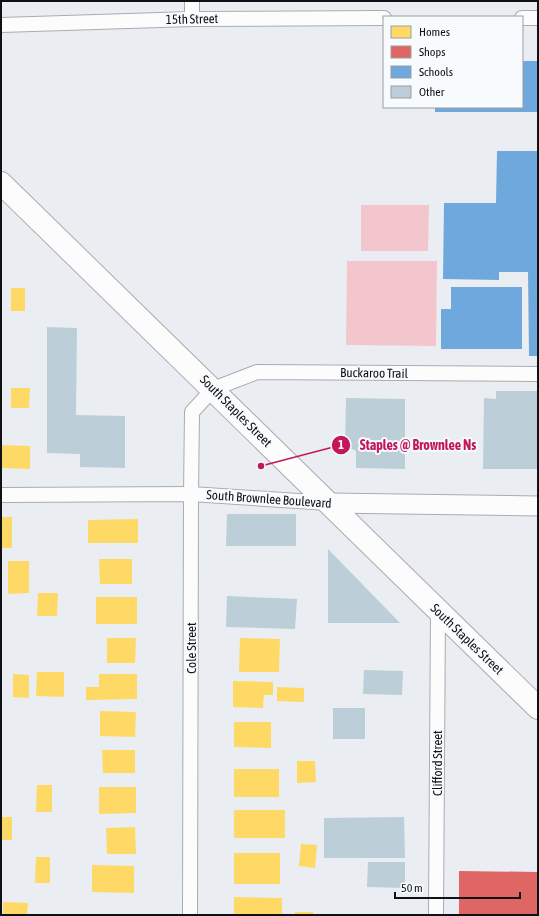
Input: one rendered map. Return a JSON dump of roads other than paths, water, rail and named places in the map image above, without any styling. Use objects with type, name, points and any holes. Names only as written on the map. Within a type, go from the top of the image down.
[{"type":"main road","name":"South Staples Street","points":[[1,183],[538,708]]},
{"type":"main road","name":"South Brownlee Boulevard","points":[[328,504],[538,506]]},
{"type":"street","points":[[192,1],[192,19]]},
{"type":"street","name":"15th Street","points":[[1,25],[192,19],[383,18]]},
{"type":"street","points":[[523,18],[538,18]]},
{"type":"street","name":"Buckaroo Trail","points":[[213,389],[257,372],[538,374]]},
{"type":"street","name":"Cole Street","points":[[190,915],[192,412],[213,389]]},
{"type":"street","name":"South Brownlee Boulevard","points":[[1,494],[191,494],[328,504]]},
{"type":"street","name":"Clifford Street","points":[[436,915],[438,611]]},
{"type":"place","name":"Staples @ Brownlee Ns","points":[[261,466]]}]
